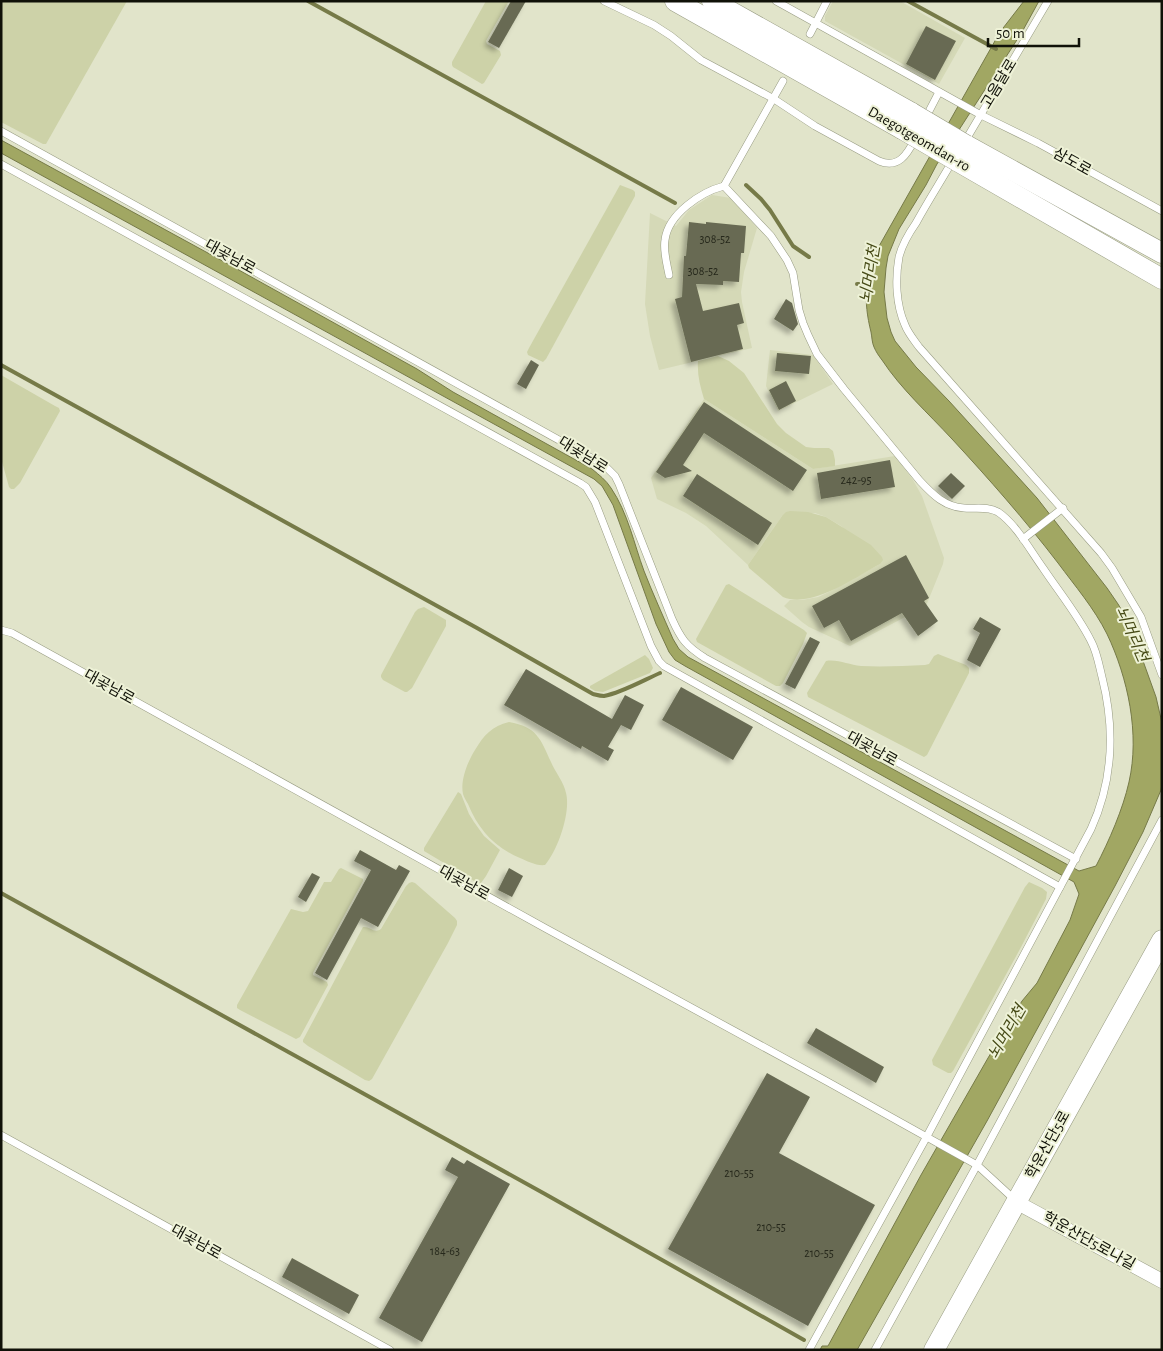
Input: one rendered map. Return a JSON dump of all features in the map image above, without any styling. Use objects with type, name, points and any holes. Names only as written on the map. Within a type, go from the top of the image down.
[{"type":"main road","name":"Daegotgeomdan-ro","points":[[675,1],[907,121]]},
{"type":"main road","name":"Daegotgeomdan-ro","points":[[712,1],[960,152],[1162,279]]},
{"type":"main road","name":"Daegotgeomdan-ro","points":[[960,152],[1162,253]]},
{"type":"main road","name":"학운산단5로","points":[[934,1350],[1162,940]]},
{"type":"street","name":"학운산단5로나길","points":[[1016,1202],[1162,1281]]},
{"type":"lane","points":[[604,1],[654,25],[701,60],[774,98],[809,122],[885,164],[898,161],[908,153],[942,94]]},
{"type":"lane","name":"삼도로","points":[[776,1],[978,114],[1038,143],[1162,211]]},
{"type":"lane","points":[[810,34],[827,1]]},
{"type":"lane","name":"고음달로","points":[[1048,1],[978,114],[960,152],[905,242],[899,256],[897,281],[900,313],[910,336],[919,347],[1063,508],[1112,568],[1141,617],[1162,675]]},
{"type":"lane","points":[[669,275],[664,248],[669,228],[680,213],[698,197],[712,189],[724,186],[784,81]]},
{"type":"lane","name":"대곶남로","points":[[1,131],[604,464],[615,476],[619,484],[672,619],[682,639],[688,646],[714,662],[1076,859]]},
{"type":"lane","name":"대곶남로","points":[[1,164],[580,483],[586,488],[595,502],[658,661],[1060,887]]},
{"type":"lane","points":[[724,186],[771,236],[787,260],[793,273],[799,310],[817,354],[920,481],[933,495],[943,502],[960,508],[988,508],[996,510],[1023,539],[1074,612],[1092,642],[1108,704],[1110,742],[1108,774],[1098,815],[926,1138],[809,1350]]},
{"type":"lane","points":[[1023,539],[1063,508]]},
{"type":"lane","name":"대곶남로","points":[[1,630],[12,633],[976,1165],[1016,1202]]},
{"type":"lane","points":[[875,1350],[1162,820]]},
{"type":"lane","name":"대곶남로","points":[[1,1135],[390,1350]]},
{"type":"shaded area","points":[[1,1],[127,1],[46,144],[1,122]]},
{"type":"shaded area","points":[[486,1],[509,1],[486,41],[487,44],[500,51],[501,55],[482,84],[453,67],[452,62]]},
{"type":"shaded area","points":[[833,1],[900,1],[965,38],[939,84],[825,21],[825,16]]},
{"type":"shaded area","points":[[620,185],[633,190],[635,196],[546,359],[543,362],[528,355],[529,348]]},
{"type":"shaded area","points":[[712,195],[731,198],[757,228],[744,272],[741,292],[752,348],[659,370],[650,336],[645,304],[650,213],[676,226],[689,210]]},
{"type":"shaded area","points":[[770,350],[813,355],[833,384],[778,411],[766,386]]},
{"type":"shaded area","points":[[718,356],[729,361],[744,373],[777,424],[786,433],[806,447],[829,448],[833,451],[835,466],[813,469],[704,399],[699,380],[698,361]]},
{"type":"shaded area","points":[[1,375],[59,408],[60,411],[20,483],[14,489],[9,487],[1,458]]},
{"type":"shaded area","points":[[704,399],[813,469],[895,456],[922,496],[944,558],[926,606],[850,646],[809,627],[784,606],[790,600],[818,597],[880,564],[841,526],[815,513],[782,516],[748,565],[706,526],[686,513],[657,499],[651,478]]},
{"type":"shaded area","points":[[790,511],[808,512],[826,517],[871,545],[883,560],[880,564],[846,583],[820,595],[794,600],[783,597],[749,568],[748,565],[782,516]]},
{"type":"shaded area","points":[[729,584],[807,633],[780,686],[776,686],[697,642],[696,639],[726,585]]},
{"type":"shaded area","points":[[424,607],[446,620],[446,626],[412,688],[405,692],[383,680],[381,675],[415,612]]},
{"type":"shaded area","points":[[938,654],[966,665],[969,668],[969,673],[927,755],[924,757],[808,697],[807,693],[826,661],[861,666],[925,665],[929,664],[934,656]]},
{"type":"shaded area","points":[[645,655],[653,668],[650,673],[603,692],[590,688],[590,686]]},
{"type":"shaded area","points":[[509,722],[526,727],[536,735],[544,746],[565,789],[567,810],[565,820],[559,841],[545,865],[535,864],[511,854],[495,843],[482,829],[463,794],[465,771],[478,745],[493,729]]},
{"type":"shaded area","points":[[458,792],[461,794],[469,814],[484,836],[500,850],[481,883],[476,882],[424,851]]},
{"type":"shaded area","points":[[341,868],[363,879],[363,881],[313,973],[313,975],[327,982],[328,985],[300,1037],[296,1039],[240,1010],[237,1008],[237,1005],[291,909],[303,912],[308,911],[324,882],[331,882]]},
{"type":"shaded area","points":[[412,882],[455,918],[457,925],[372,1079],[369,1081],[308,1046],[303,1040],[363,927],[376,931],[381,929],[406,886]]},
{"type":"shaded area","points":[[1029,882],[1047,892],[1046,899],[953,1071],[948,1073],[933,1065],[932,1060]]},
{"type":"water","name":"뇌머리천","points":[[1024,1],[1039,1],[1022,32],[937,164],[899,229],[888,256],[886,268],[884,292],[887,318],[895,341],[916,367],[1037,498],[1107,588],[1129,622],[1156,697],[1162,723],[1162,784],[1143,832],[1115,886],[987,1121],[857,1350],[820,1350],[822,1346],[828,1346],[921,1175],[988,1058],[1022,1001],[1037,983],[1070,920],[1079,894],[1074,882],[675,660],[669,652],[656,624],[613,505],[602,486],[594,479],[1,153],[1,140],[417,369],[453,392],[592,469],[607,482],[617,498],[626,518],[644,571],[673,639],[679,649],[688,657],[1079,871],[1096,866],[1115,825],[1129,782],[1132,764],[1132,726],[1130,706],[1121,669],[1107,634],[1084,597],[1020,515],[889,371],[873,345],[866,299],[870,269],[878,248],[1000,32]]},
{"type":"building","points":[[511,1],[526,1],[499,48],[488,42]]},
{"type":"building","points":[[926,26],[956,41],[935,80],[906,64]]},
{"type":"building","points":[[689,222],[746,226],[744,253],[741,253],[739,282],[723,281],[723,285],[696,284],[703,311],[739,303],[744,323],[737,325],[743,349],[691,362],[675,299],[682,297],[684,256],[686,256]]},
{"type":"building","points":[[786,299],[792,303],[798,324],[793,331],[774,319]]},
{"type":"building","points":[[777,353],[811,356],[809,374],[775,371]]},
{"type":"building","points":[[531,360],[539,365],[526,389],[517,384]]},
{"type":"building","points":[[786,381],[796,401],[779,410],[769,390]]},
{"type":"building","points":[[704,402],[807,470],[793,491],[704,433],[683,465],[692,471],[665,478],[656,472]]},
{"type":"building","points":[[890,460],[895,487],[821,499],[817,473]]},
{"type":"building","points":[[951,473],[965,486],[952,499],[938,486]]},
{"type":"building","points":[[697,474],[772,523],[758,545],[683,496]]},
{"type":"building","points":[[906,555],[929,598],[924,601],[938,621],[918,636],[902,613],[851,641],[839,620],[824,628],[812,606]]},
{"type":"building","points":[[980,617],[1001,629],[980,667],[967,660],[980,633],[973,629]]},
{"type":"building","points":[[810,637],[820,642],[795,689],[785,684]]},
{"type":"building","points":[[526,669],[612,719],[625,695],[644,705],[631,730],[621,725],[608,747],[614,750],[608,761],[582,746],[581,749],[504,705]]},
{"type":"building","points":[[681,687],[753,727],[733,760],[662,720]]},
{"type":"building","points":[[360,850],[396,870],[399,865],[410,871],[378,927],[361,918],[327,980],[315,973],[371,870],[354,861]]},
{"type":"building","points":[[509,868],[523,876],[512,897],[498,890]]},
{"type":"building","points":[[312,873],[320,877],[306,902],[298,897]]},
{"type":"building","points":[[816,1028],[884,1067],[876,1083],[807,1043]]},
{"type":"building","points":[[767,1073],[810,1097],[779,1153],[875,1205],[808,1326],[668,1249]]},
{"type":"building","points":[[452,1157],[464,1164],[467,1160],[510,1184],[422,1342],[379,1318],[458,1177],[445,1170]]},
{"type":"building","points":[[292,1258],[359,1295],[349,1314],[282,1277]]},
{"type":"waterway","points":[[308,1],[675,203]]},
{"type":"waterway","points":[[908,1],[996,49]]},
{"type":"waterway","points":[[746,185],[770,210],[793,246],[809,257]]},
{"type":"waterway","name":"뇌머리천","points":[[857,284],[870,284]]},
{"type":"waterway","points":[[1,365],[593,694],[600,696],[611,694],[660,673]]},
{"type":"waterway","points":[[1,893],[545,1194],[804,1340]]}]
